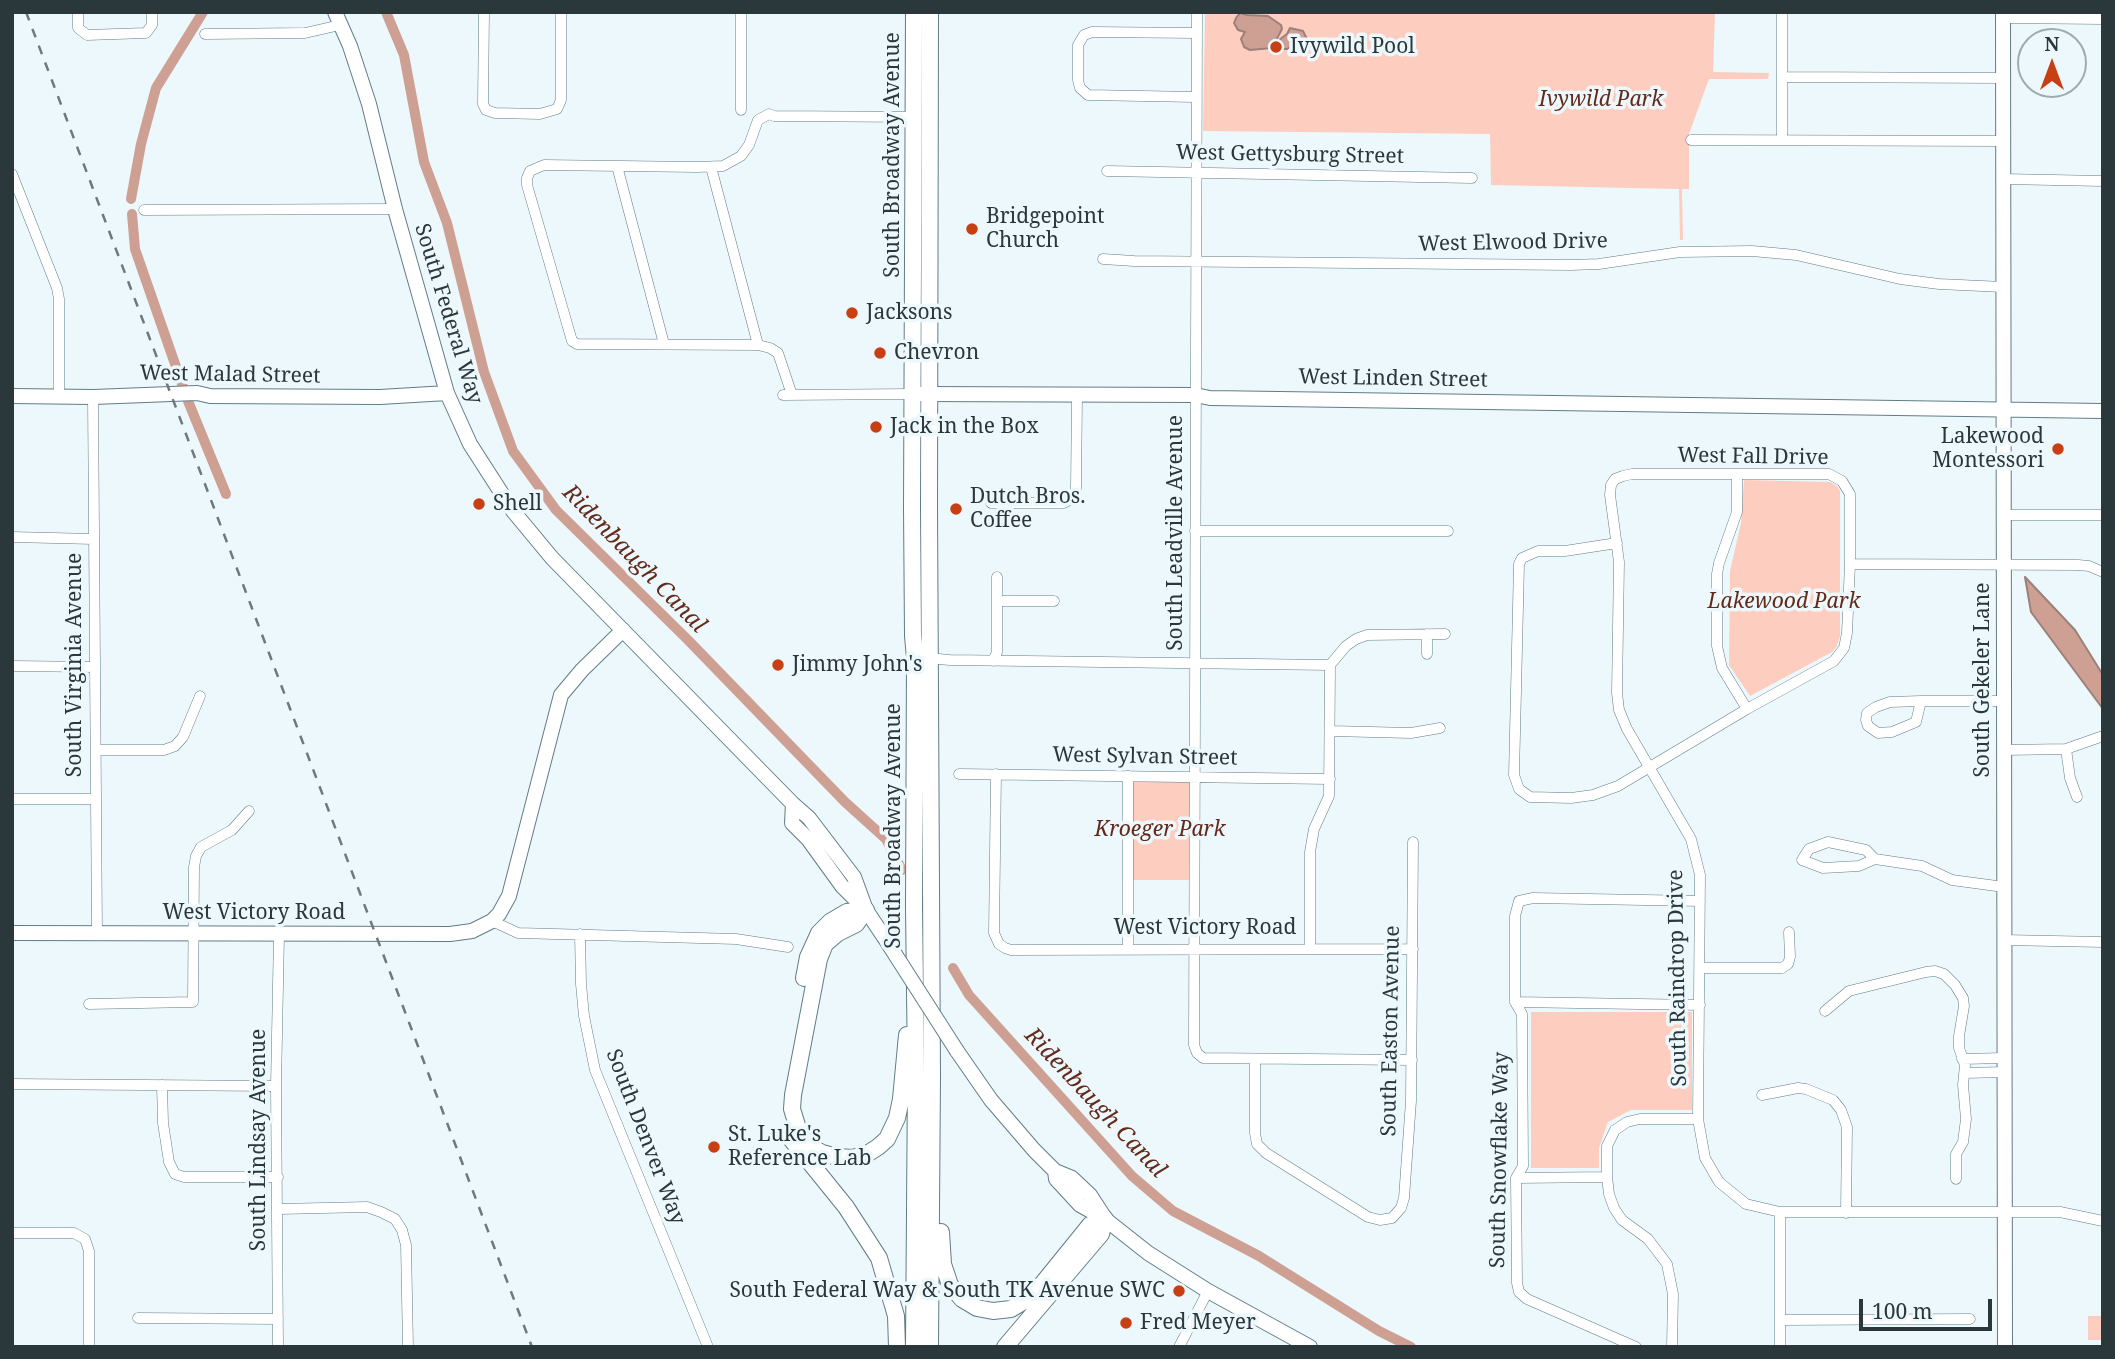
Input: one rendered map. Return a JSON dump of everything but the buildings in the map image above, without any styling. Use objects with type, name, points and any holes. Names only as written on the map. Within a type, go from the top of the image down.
[{"type":"main road","name":"South Broadway Avenue","points":[[914,12],[923,117],[930,394],[915,942],[914,1347]]},
{"type":"main road","name":"South Broadway Avenue","points":[[930,12],[923,117],[913,394],[913,625],[923,658],[932,1165],[930,1347]]},
{"type":"main road","points":[[866,910],[856,924],[838,933],[821,950],[793,1095],[792,1109],[800,1135],[808,1145],[822,1153],[853,1158],[867,1154],[878,1147],[893,1129],[901,1099],[915,942]]},
{"type":"main road","points":[[866,910],[847,912],[837,917],[818,933],[811,946],[785,1077],[782,1109],[785,1127],[793,1142],[846,1207],[879,1258],[896,1316],[897,1347]]},
{"type":"main road","points":[[932,1165],[943,1264],[950,1285],[962,1299],[977,1308],[993,1311],[1011,1309],[1026,1300],[1090,1225],[1105,1219]]},
{"type":"main road","points":[[1005,1347],[1101,1234],[1105,1219]]},
{"type":"street","points":[[78,12],[80,31],[87,34],[142,34],[149,32],[152,12]]},
{"type":"street","points":[[484,12],[483,104],[486,110],[495,113],[540,114],[557,109],[561,100],[561,12]]},
{"type":"street","points":[[740,110],[741,12]]},
{"type":"street","name":"South Leadville Avenue","points":[[1197,12],[1194,1045],[1203,1058],[1255,1059]]},
{"type":"street","points":[[1782,12],[1782,140]]},
{"type":"street","points":[[2003,15],[2103,19]]},
{"type":"street","name":"South Gekeler Lane","points":[[2003,15],[2005,1347]]},
{"type":"street","points":[[205,34],[305,33],[338,19]]},
{"type":"street","name":"South Federal Way","points":[[338,19],[369,104],[395,209],[447,393],[470,444],[513,511],[552,558],[809,818],[854,877],[866,910],[957,1051],[991,1100],[1034,1150],[1055,1171],[1072,1178],[1090,1195],[1105,1219],[1148,1253],[1208,1291],[1310,1347]]},
{"type":"street","points":[[1196,97],[1093,96],[1084,93],[1078,80],[1078,45],[1084,35],[1092,32],[1197,33]]},
{"type":"street","points":[[1783,77],[2003,78]]},
{"type":"street","points":[[711,167],[758,345],[577,344],[572,341],[527,185],[530,171],[544,165],[723,166],[741,156],[749,145],[758,120],[769,114],[923,117]]},
{"type":"street","points":[[1690,139],[2003,141]]},
{"type":"street","points":[[617,166],[664,344]]},
{"type":"street","name":"West Gettysburg Street","points":[[1107,171],[1472,178]]},
{"type":"street","points":[[12,174],[57,288],[59,396]]},
{"type":"street","points":[[2003,179],[2103,181]]},
{"type":"street","points":[[144,210],[395,209]]},
{"type":"street","name":"West Elwood Drive","points":[[1103,259],[1571,265],[1680,253],[1752,251],[1796,255],[1900,279],[2003,287]]},
{"type":"street","name":"West Linden Street","points":[[758,345],[778,353],[788,395],[1195,395],[1210,398],[2103,411]]},
{"type":"street","name":"West Malad Street","points":[[12,396],[93,397],[197,393],[210,396],[380,397],[447,393]]},
{"type":"street","points":[[991,503],[1064,503],[1073,498],[1076,488],[1077,396]]},
{"type":"street","name":"South Virginia Avenue","points":[[93,397],[97,933]]},
{"type":"street","points":[[1737,474],[1737,512],[1717,574],[1717,646],[1722,668],[1747,709]]},
{"type":"street","name":"West Fall Drive","points":[[1737,474],[1829,474],[1842,481],[1850,495],[1850,564],[1844,648],[1834,661],[1618,786],[1593,795],[1571,798],[1530,797],[1519,789],[1514,775],[1519,564],[1522,558],[1538,551],[1565,551],[1617,543],[1610,495],[1611,485],[1623,475],[1737,474]]},
{"type":"street","points":[[2004,515],[2103,515]]},
{"type":"street","points":[[1195,531],[1448,531]]},
{"type":"street","points":[[12,537],[94,539]]},
{"type":"street","name":"South Raindrop Drive","points":[[1617,543],[1619,710],[1627,729],[1690,839],[1700,875],[1698,1119],[1705,1158],[1719,1182],[1746,1203],[1780,1212],[2060,1212],[2103,1221]]},
{"type":"street","points":[[1850,564],[2089,566],[2103,572]]},
{"type":"street","points":[[993,661],[997,652],[997,577]]},
{"type":"street","points":[[997,601],[1054,601]]},
{"type":"street","points":[[623,630],[561,695],[509,896],[492,921],[518,933],[736,939],[788,947]]},
{"type":"street","points":[[1427,634],[1427,654]]},
{"type":"street","points":[[1310,949],[1310,852],[1314,829],[1329,796],[1330,665],[1346,646],[1367,635],[1445,634]]},
{"type":"street","points":[[923,658],[1330,665]]},
{"type":"street","points":[[12,666],[95,667]]},
{"type":"street","points":[[96,750],[164,750],[176,746],[183,737],[200,696]]},
{"type":"street","points":[[1921,701],[1916,722],[1892,732],[1878,733],[1868,726],[1867,713],[1890,702],[1921,701],[2004,701]]},
{"type":"street","points":[[1331,731],[1411,733],[1440,728]]},
{"type":"street","points":[[2004,750],[2066,749],[2103,736]]},
{"type":"street","points":[[2066,749],[2070,778],[2077,797]]},
{"type":"street","name":"West Sylvan Street","points":[[959,774],[1330,779]]},
{"type":"street","name":"West Victory Road","points":[[996,774],[994,933],[999,944],[1010,950],[1413,949]]},
{"type":"street","points":[[1128,776],[1128,950]]},
{"type":"street","points":[[12,799],[96,799]]},
{"type":"street","points":[[89,1004],[193,1002],[196,856],[201,847],[232,830],[250,811]]},
{"type":"street","name":"South Easton Avenue","points":[[1255,1059],[1255,1133],[1258,1144],[1266,1153],[1368,1217],[1380,1220],[1392,1218],[1401,1208],[1404,1198],[1412,1101],[1413,842]]},
{"type":"street","points":[[1875,859],[1866,850],[1828,842],[1809,849],[1802,860],[1823,867],[1859,866],[1875,859],[1922,866],[1952,880],[2004,887]]},
{"type":"street","name":"South Snowflake Way","points":[[1636,1347],[1527,1299],[1519,1292],[1516,1178],[1523,1166],[1522,1014],[1516,1002],[1515,916],[1518,901],[1533,898],[1700,901]]},
{"type":"street","name":"West Victory Road","points":[[12,933],[450,934],[472,931],[492,921]]},
{"type":"street","points":[[1700,968],[1782,968],[1788,964],[1790,957],[1789,932]]},
{"type":"street","name":"South Lindsay Avenue","points":[[278,1347],[276,1086],[279,934]]},
{"type":"street","name":"South Denver Way","points":[[580,934],[584,1016],[595,1070],[708,1347]]},
{"type":"street","points":[[2004,940],[2103,942]]},
{"type":"street","points":[[1825,1012],[1849,991],[1926,972],[1944,974],[1955,985],[1963,998],[1964,1013],[1959,1048],[1965,1073],[1963,1085],[1966,1119],[1962,1142],[1956,1154],[1956,1179]]},
{"type":"street","points":[[1516,1002],[1700,1005]]},
{"type":"street","points":[[1255,1059],[1412,1060]]},
{"type":"street","points":[[1962,1059],[2004,1065]]},
{"type":"street","points":[[1965,1073],[2004,1065]]},
{"type":"street","points":[[12,1084],[276,1086]]},
{"type":"street","points":[[162,1085],[163,1123],[169,1162],[175,1174],[184,1177],[278,1177]]},
{"type":"street","points":[[1762,1095],[1806,1089],[1833,1100],[1841,1110],[1847,1127],[1846,1213]]},
{"type":"street","points":[[1672,1347],[1673,1294],[1667,1264],[1648,1239],[1622,1220],[1614,1208],[1609,1194],[1606,1146],[1615,1130],[1640,1118],[1698,1119]]},
{"type":"street","points":[[1516,1178],[1607,1177]]},
{"type":"street","points":[[278,1209],[367,1207],[395,1219],[406,1245],[408,1347]]},
{"type":"street","points":[[1780,1212],[1780,1347]]},
{"type":"street","points":[[12,1233],[74,1233],[85,1239],[89,1251],[89,1344]]},
{"type":"street","points":[[1179,1347],[1208,1291]]},
{"type":"street","points":[[138,1318],[278,1319]]},
{"type":"street","points":[[1780,1320],[1970,1319]]},
{"type":"green space","name":"Ivywild Park","points":[[1205,12],[1715,12],[1713,72],[1769,73],[1768,79],[1709,79],[1689,134],[1689,189],[1682,189],[1683,240],[1680,240],[1679,189],[1491,185],[1490,134],[1203,131]]},
{"type":"green space","name":"Lakewood Park","points":[[1744,480],[1830,482],[1840,491],[1840,636],[1837,646],[1832,652],[1750,696],[1729,665],[1730,571],[1741,523]]},
{"type":"green space","name":"Kroeger Park","points":[[1131,780],[1190,781],[1189,880],[1130,880]]},
{"type":"green space","points":[[1531,1012],[1692,1012],[1692,1110],[1631,1110],[1608,1122],[1599,1148],[1599,1168],[1531,1168]]},
{"type":"green space","points":[[2088,1316],[2103,1316],[2103,1340],[2088,1340]]},
{"type":"shaded area","points":[[1240,13],[1268,16],[1281,25],[1282,29],[1272,48],[1250,50],[1244,47],[1241,39],[1245,32],[1238,30],[1234,23]]},
{"type":"shaded area","points":[[1290,28],[1303,31],[1307,39],[1302,44],[1293,43],[1288,49],[1283,49],[1279,40]]},
{"type":"shaded area","points":[[2025,577],[2075,630],[2103,675],[2103,709],[2031,612]]},
{"type":"waterway","points":[[131,199],[141,144],[156,88],[203,12]]},
{"type":"waterway","name":"Ridenbaugh Canal","points":[[386,12],[404,55],[424,162],[447,223],[484,372],[513,451],[556,510],[688,640],[845,802],[886,839],[902,870]]},
{"type":"waterway","points":[[132,214],[135,249],[183,387]]},
{"type":"waterway","points":[[188,401],[226,494]]},
{"type":"waterway","name":"Ridenbaugh Canal","points":[[953,968],[969,995],[1132,1176],[1173,1211],[1259,1256],[1379,1331],[1411,1347]]},
{"type":"railway","points":[[26,12],[532,1347]]},
{"type":"place","name":"Ivywild Pool","points":[[1276,47]]},
{"type":"place","name":"Bridgepoint Church","points":[[972,229]]},
{"type":"place","name":"Jacksons","points":[[852,313]]},
{"type":"place","name":"Chevron","points":[[880,353]]},
{"type":"place","name":"Jack in the Box","points":[[876,427]]},
{"type":"place","name":"Lakewood Montessori","points":[[2058,449]]},
{"type":"place","name":"Shell","points":[[479,504]]},
{"type":"place","name":"Dutch Bros. Coffee","points":[[956,509]]},
{"type":"place","name":"Jimmy John's","points":[[778,665]]},
{"type":"place","name":"St. Luke's Reference Lab","points":[[714,1147]]},
{"type":"place","name":"South Federal Way & South TK Avenue SWC","points":[[1179,1291]]},
{"type":"place","name":"Fred Meyer","points":[[1126,1323]]}]
